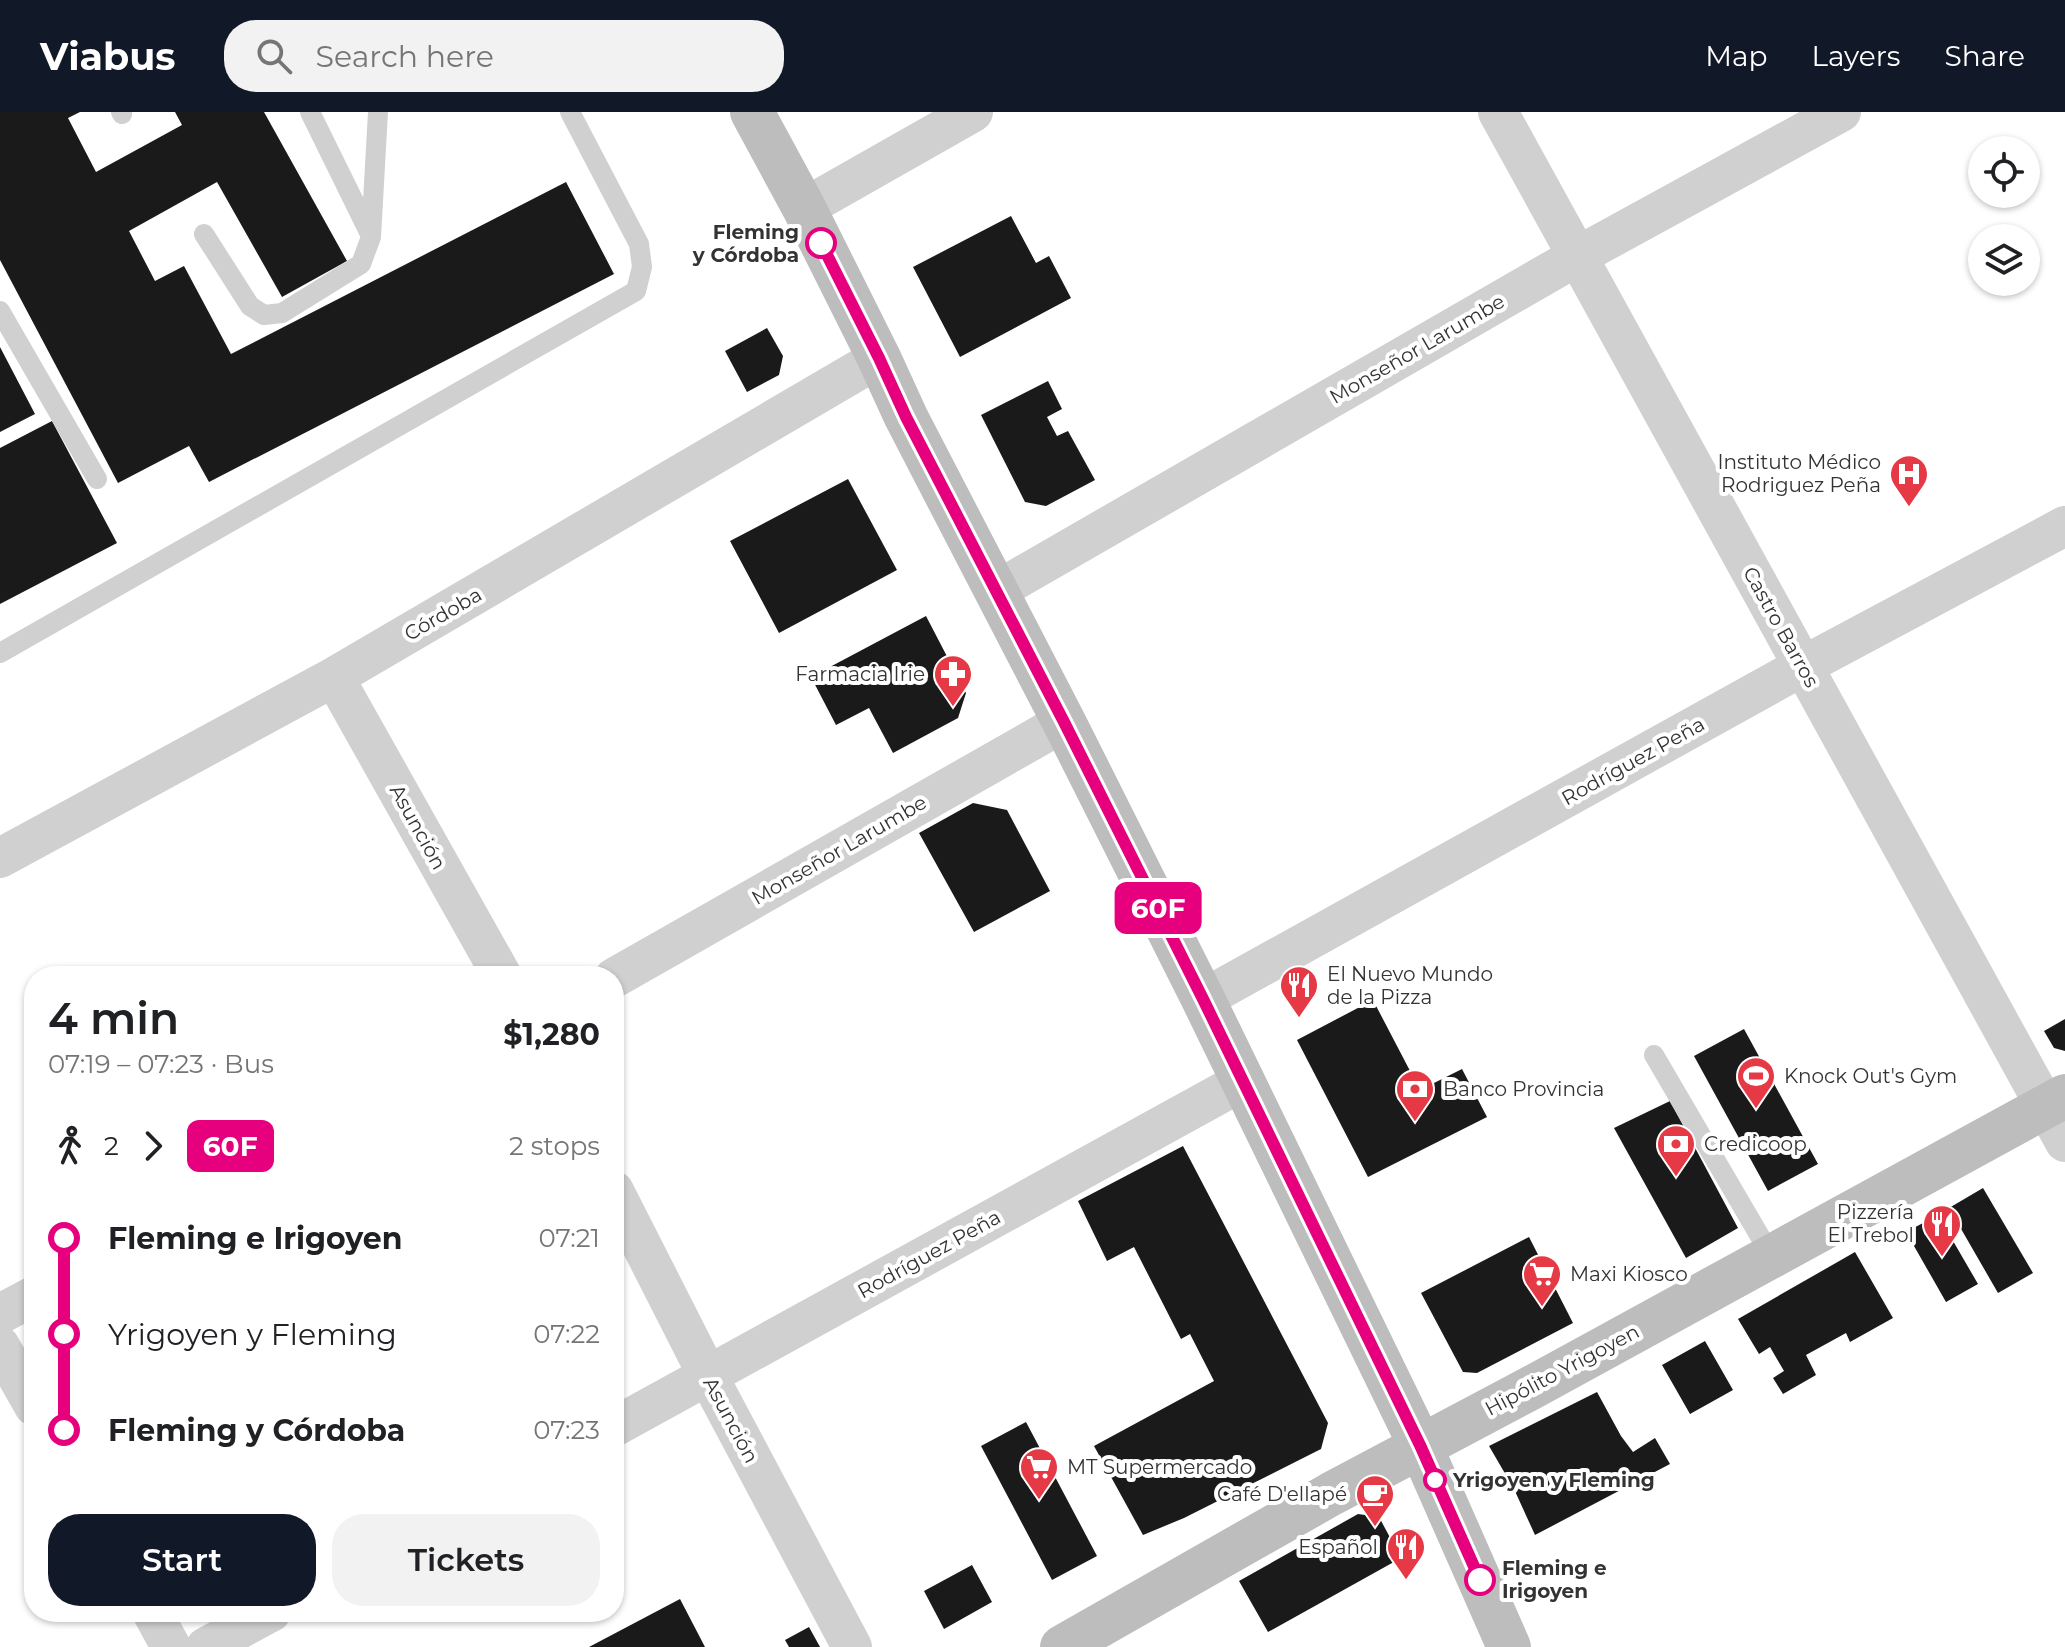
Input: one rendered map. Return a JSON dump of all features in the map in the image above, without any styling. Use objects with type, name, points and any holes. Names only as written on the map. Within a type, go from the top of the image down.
[{"type":"main road","points":[[752,112],[804,208],[906,417],[1203,999],[1420,1445],[1509,1647]]},
{"type":"main road","name":"Hipólito Yrigoyen","points":[[1062,1647],[1420,1445],[1772,1257],[2058,1116]]},
{"type":"street","points":[[804,208],[973,112]]},
{"type":"street","name":"Castro Barros","points":[[1498,112],[2032,1082],[2058,1116]]},
{"type":"street","name":"Monseñor Larumbe","points":[[996,591],[1576,257],[1841,112]]},
{"type":"street","name":"Córdoba","points":[[0,858],[334,677],[879,358]]},
{"type":"street","name":"Rodríguez Peña","points":[[1203,999],[1803,666],[2065,526]]},
{"type":"street","name":"Asunción","points":[[334,677],[496,966]]},
{"type":"street","name":"Monseñor Larumbe","points":[[624,972],[1064,722]]},
{"type":"street","name":"Rodríguez Peña","points":[[624,1422],[1243,1081]]},
{"type":"street","name":"Asunción","points":[[624,1211],[852,1647]]},
{"type":"street","points":[[0,1314],[24,1301]]},
{"type":"street","points":[[0,1346],[24,1388]]},
{"type":"street","points":[[157,1622],[171,1647]]},
{"type":"street","points":[[206,1647],[252,1622]]},
{"type":"lane","points":[[310,112],[371,237]]},
{"type":"lane","points":[[204,234],[250,306],[264,315],[282,313],[361,264],[371,237],[378,112]]},
{"type":"lane","points":[[0,653],[636,291],[642,267],[639,244],[570,112]]},
{"type":"lane","points":[[0,311],[97,479]]},
{"type":"lane","points":[[1654,1055],[1772,1257]]},
{"type":"building","points":[[0,112],[80,112],[68,118],[96,172],[182,125],[175,112],[264,112],[347,261],[282,297],[217,182],[129,231],[155,281],[184,266],[231,354],[566,182],[614,274],[209,482],[189,446],[118,483],[0,260]]},
{"type":"building","points":[[1011,216],[1036,263],[1049,256],[1071,298],[960,357],[913,267]]},
{"type":"building","points":[[767,328],[783,356],[779,375],[747,392],[725,351]]},
{"type":"building","points":[[0,347],[35,414],[0,432]]},
{"type":"building","points":[[1048,381],[1062,409],[1047,417],[1057,436],[1068,431],[1095,480],[1046,506],[1025,502],[981,415]]},
{"type":"building","points":[[52,421],[117,543],[0,604],[0,448]]},
{"type":"building","points":[[848,479],[897,570],[779,633],[730,541]]},
{"type":"building","points":[[926,616],[966,693],[958,718],[893,753],[869,708],[836,725],[811,677]]},
{"type":"building","points":[[973,803],[1007,810],[1050,891],[974,932],[919,833]]},
{"type":"building","points":[[1373,1000],[1420,1090],[1462,1069],[1487,1117],[1368,1177],[1297,1040]]},
{"type":"building","points":[[2065,1019],[2065,1051],[2054,1048],[2044,1031]]},
{"type":"building","name":"Knock Out's Gym","points":[[1744,1029],[1818,1164],[1768,1191],[1694,1056]]},
{"type":"building","name":"Credicoop","points":[[1670,1101],[1738,1228],[1686,1258],[1614,1128]]},
{"type":"building","points":[[1183,1146],[1328,1423],[1321,1449],[1184,1518],[1143,1535],[1094,1446],[1214,1381],[1190,1334],[1181,1339],[1134,1247],[1107,1261],[1078,1201]]},
{"type":"building","points":[[1983,1188],[2033,1273],[1998,1293],[1949,1208]]},
{"type":"building","name":"Pizzería El Trebol","points":[[1938,1215],[1978,1284],[1946,1302],[1906,1232]]},
{"type":"building","points":[[1529,1237],[1573,1323],[1477,1373],[1463,1372],[1421,1293]]},
{"type":"building","points":[[1855,1252],[1893,1318],[1850,1342],[1846,1333],[1806,1355],[1816,1375],[1783,1394],[1773,1378],[1784,1371],[1770,1347],[1759,1354],[1738,1319]]},
{"type":"building","points":[[1705,1341],[1733,1390],[1690,1414],[1662,1365]]},
{"type":"building","points":[[1597,1392],[1633,1452],[1655,1438],[1670,1464],[1535,1535],[1514,1489],[1489,1446]]},
{"type":"building","name":"MT Supermercado","points":[[1026,1422],[1097,1556],[1052,1580],[981,1446]]},
{"type":"building","points":[[1358,1514],[1379,1517],[1401,1558],[1268,1632],[1239,1581]]},
{"type":"building","points":[[972,1565],[992,1602],[944,1629],[924,1591]]},
{"type":"building","points":[[680,1599],[705,1647],[589,1647]]},
{"type":"building","points":[[809,1627],[820,1647],[789,1647],[785,1640]]},
{"type":"bus line","name":"60F","points":[[821,243],[906,417],[1203,999],[1420,1445],[1480,1580]]},
{"type":"place","name":"Fleming y Córdoba","points":[[821,243]]},
{"type":"place","name":"Instituto Médico Rodriguez Peña","points":[[1909,508]]},
{"type":"place","name":"Farmacia Irie","points":[[953,708]]},
{"type":"place","name":"El Nuevo Mundo de la Pizza","points":[[1299,1019]]},
{"type":"place","name":"Knock Out's Gym","points":[[1756,1110]]},
{"type":"place","name":"Banco Provincia","points":[[1415,1123]]},
{"type":"place","name":"Credicoop","points":[[1676,1178]]},
{"type":"place","name":"Pizzería El Trebol","points":[[1942,1258]]},
{"type":"place","name":"Maxi Kiosco","points":[[1542,1308]]},
{"type":"place","name":"Yrigoyen y Fleming","points":[[1435,1480]]},
{"type":"place","name":"MT Supermercado","points":[[1039,1501]]},
{"type":"place","name":"Café D'ellapé","points":[[1375,1528]]},
{"type":"place","name":"Fleming e Irigoyen","points":[[1480,1580]]},
{"type":"place","name":"Español","points":[[1406,1581]]}]
